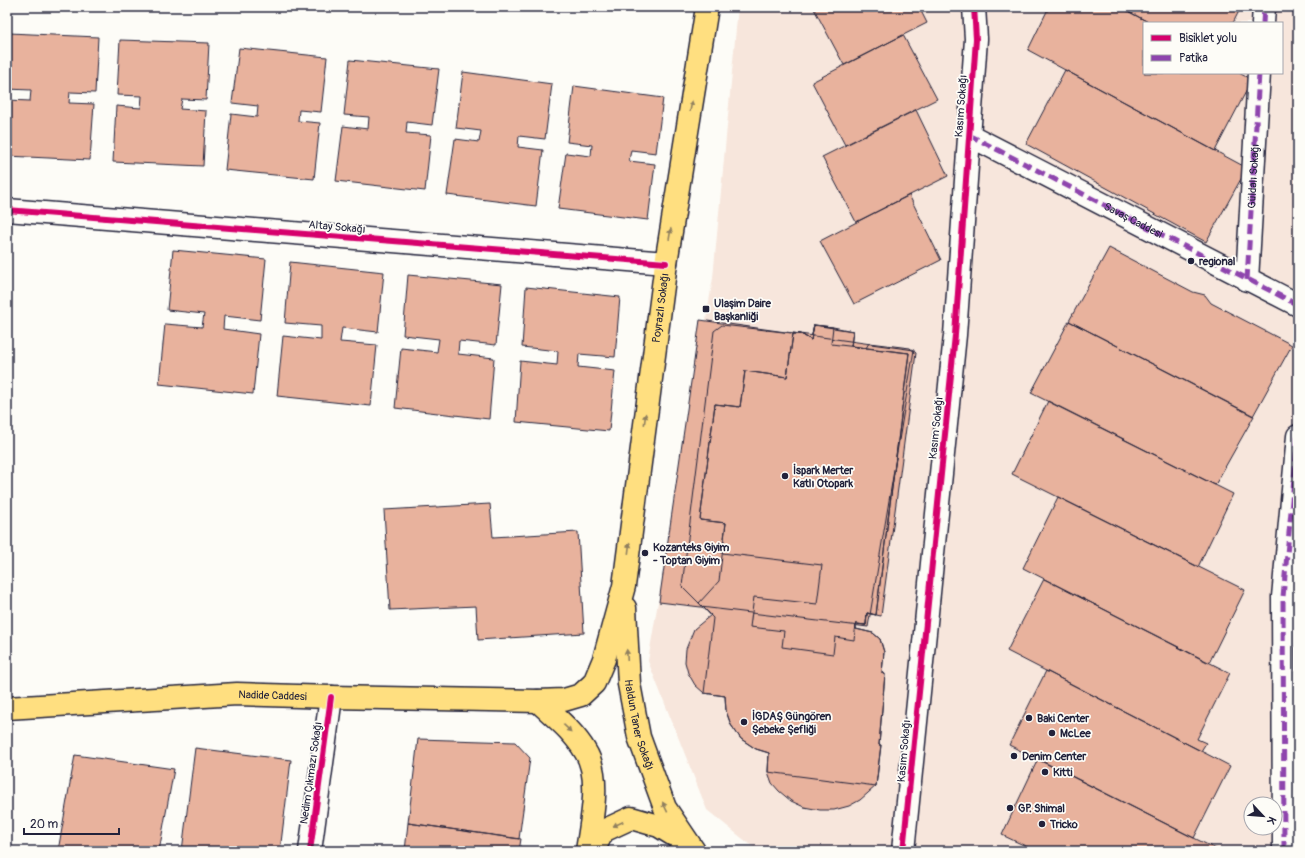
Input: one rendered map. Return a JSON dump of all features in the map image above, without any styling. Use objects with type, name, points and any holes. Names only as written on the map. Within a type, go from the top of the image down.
[{"type":"main road","name":"Poyrazlı Sokağı","points":[[624,586],[666,263],[707,7]]},
{"type":"main road","name":"Nadide Caddesi","points":[[7,708],[237,694],[331,698],[538,701],[564,700],[581,695],[594,683],[604,659],[624,586]]},
{"type":"main road","name":"Haldun Taner Sokağı","points":[[624,586],[629,684],[639,737],[665,808],[692,849]]},
{"type":"main road","points":[[538,701],[571,732],[586,752],[591,765],[595,797],[587,851]]},
{"type":"main road","points":[[593,851],[603,830],[632,818],[659,826],[692,849]]},
{"type":"street","name":"Kasım Sokağı","points":[[903,851],[955,335],[976,39],[974,7]]},
{"type":"street","points":[[1263,22],[1264,7]]},
{"type":"street","name":"Güldalı Sokağı","points":[[1247,280],[1259,74]]},
{"type":"street","name":"Savaş Caddesi","points":[[969,135],[1247,280],[1298,305]]},
{"type":"street","name":"Altay Sokağı","points":[[7,210],[666,263]]},
{"type":"street","points":[[1284,851],[1283,597],[1298,436]]},
{"type":"street","name":"Nedim Çıkmazı Sokağı","points":[[310,851],[331,698]]},
{"type":"shaded area","points":[[738,7],[1298,7],[1298,851],[758,851],[707,810],[648,661],[713,278]]},
{"type":"building","points":[[813,7],[919,7],[927,23],[844,65]]},
{"type":"building","points":[[1049,7],[1120,7],[1148,22],[1143,22],[1143,74],[1241,74],[1252,80],[1215,151],[1028,50]]},
{"type":"building","points":[[1120,7],[1241,7],[1234,22],[1148,22]]},
{"type":"building","points":[[9,33],[98,37],[95,93],[70,92],[69,103],[94,104],[90,160],[7,156],[7,100],[30,101],[31,90],[7,89]]},
{"type":"building","points":[[903,35],[937,99],[845,145],[812,82]]},
{"type":"building","points":[[120,40],[209,43],[206,100],[182,99],[180,109],[206,111],[203,166],[113,162],[116,106],[141,108],[142,96],[117,95]]},
{"type":"building","points":[[239,48],[327,57],[321,112],[299,110],[298,121],[320,123],[314,179],[225,170],[231,114],[257,117],[258,106],[232,103]]},
{"type":"building","points":[[350,60],[439,69],[432,125],[407,122],[406,133],[431,135],[425,191],[336,181],[343,126],[368,129],[369,117],[344,115]]},
{"type":"building","points":[[1065,70],[1247,168],[1206,242],[1026,144]]},
{"type":"building","points":[[463,72],[552,84],[545,139],[519,136],[518,147],[543,150],[536,206],[447,195],[455,139],[479,142],[481,131],[456,128]]},
{"type":"building","points":[[574,86],[663,98],[656,153],[631,150],[629,161],[655,164],[648,220],[558,209],[566,153],[591,156],[592,145],[567,142]]},
{"type":"building","points":[[916,110],[948,176],[856,222],[822,157]]},
{"type":"building","points":[[909,195],[941,260],[854,304],[820,241]]},
{"type":"building","points":[[1109,248],[1193,292],[1205,295],[1211,303],[1292,345],[1253,416],[1069,321]]},
{"type":"building","points":[[173,250],[266,259],[260,320],[224,316],[223,329],[259,334],[253,394],[159,384],[165,324],[202,327],[204,314],[167,310]]},
{"type":"building","points":[[290,262],[384,272],[378,332],[342,328],[340,342],[377,345],[371,406],[277,396],[283,336],[321,340],[321,326],[285,323]]},
{"type":"building","points":[[408,275],[502,284],[496,345],[459,341],[458,354],[494,358],[489,419],[395,408],[401,348],[437,352],[439,339],[403,335]]},
{"type":"building","points":[[526,287],[620,297],[615,357],[579,354],[578,367],[615,371],[609,431],[516,422],[520,361],[557,365],[558,351],[522,347]]},
{"type":"building","name":"İspark Merter Katlı Otopark","points":[[700,320],[914,350],[868,627],[659,602]]},
{"type":"building","points":[[1069,321],[1254,416],[1215,485],[1031,393]]},
{"type":"building","name":"İspark Merter Katlı Otopark","points":[[722,325],[801,334],[811,340],[814,325],[833,327],[853,331],[851,346],[866,348],[869,343],[910,348],[916,353],[881,616],[867,613],[866,625],[856,624],[856,629],[873,633],[880,639],[884,652],[882,673],[885,674],[879,745],[881,745],[876,786],[860,800],[849,806],[834,810],[820,810],[804,807],[791,801],[779,791],[772,783],[768,772],[769,753],[756,749],[741,739],[731,725],[726,711],[725,696],[704,693],[695,685],[688,673],[685,662],[686,649],[694,629],[711,615],[682,586],[714,331]]},
{"type":"building","name":"İspark Merter Katlı Otopark","points":[[814,325],[853,331],[851,346],[909,353],[876,615],[867,613],[866,625],[856,624],[856,629],[873,633],[880,639],[884,652],[882,673],[885,674],[879,745],[881,745],[876,786],[768,772],[769,753],[756,749],[741,739],[731,725],[726,711],[725,696],[704,693],[713,618],[699,603],[719,581],[726,523],[700,520],[715,404],[740,407],[745,371],[787,377],[793,334],[801,334],[811,340]]},
{"type":"building","name":"İspark Merter Katlı Otopark","points":[[814,325],[833,327],[831,344],[909,353],[876,615],[867,613],[866,625],[856,624],[854,640],[835,637],[833,654],[782,647],[784,631],[750,627],[754,597],[817,604],[822,565],[722,553],[726,523],[700,520],[715,404],[740,407],[745,371],[787,377],[793,334],[801,334],[811,340]]},
{"type":"building","points":[[1048,401],[1233,494],[1198,567],[1012,474]]},
{"type":"building","points":[[1058,497],[1245,590],[1209,663],[1023,568]]},
{"type":"building","points":[[490,504],[493,537],[578,532],[584,633],[478,640],[476,606],[390,610],[384,510]]},
{"type":"building","points":[[1044,579],[1230,673],[1197,739],[1206,743],[1201,751],[1007,651]]},
{"type":"building","points":[[1046,671],[1230,766],[1194,838],[1009,745]]},
{"type":"building","points":[[418,739],[515,742],[530,758],[519,839],[408,823]]},
{"type":"building","points":[[195,748],[291,760],[280,851],[182,851]]},
{"type":"building","points":[[75,755],[174,769],[159,851],[58,851]]},
{"type":"building","points":[[1038,759],[1220,851],[1036,851],[1002,835]]},
{"type":"building","points":[[408,823],[521,839],[519,851],[405,851]]},
{"type":"marked path","points":[[1263,22],[1264,7]]},
{"type":"marked path","points":[[1247,280],[1259,74]]},
{"type":"marked path","points":[[969,135],[1298,305]]},
{"type":"marked path","points":[[1284,851],[1283,597],[1298,436]]},
{"type":"cycle path","points":[[903,851],[955,335],[976,39],[974,7]]},
{"type":"cycle path","points":[[7,210],[666,263]]},
{"type":"cycle path","points":[[310,851],[331,697]]},
{"type":"place","name":"regional","points":[[1191,261]]},
{"type":"place","name":"Ulaşim Daire Başkanliği","points":[[706,309]]},
{"type":"place","name":"İspark Merter Katlı Otopark","points":[[785,476]]},
{"type":"place","name":"Kozanteks Giyim - Toptan Giyim","points":[[645,553]]},
{"type":"place","name":"Baki Center","points":[[1029,718]]},
{"type":"place","name":"İGDAŞ Güngören Şebeke Şefliği","points":[[744,722]]},
{"type":"place","name":"McLee","points":[[1052,733]]},
{"type":"place","name":"Denim Center","points":[[1014,756]]},
{"type":"place","name":"Kitti","points":[[1045,772]]},
{"type":"place","name":"GP. Shimal","points":[[1010,808]]},
{"type":"place","name":"Tricko","points":[[1042,824]]}]
